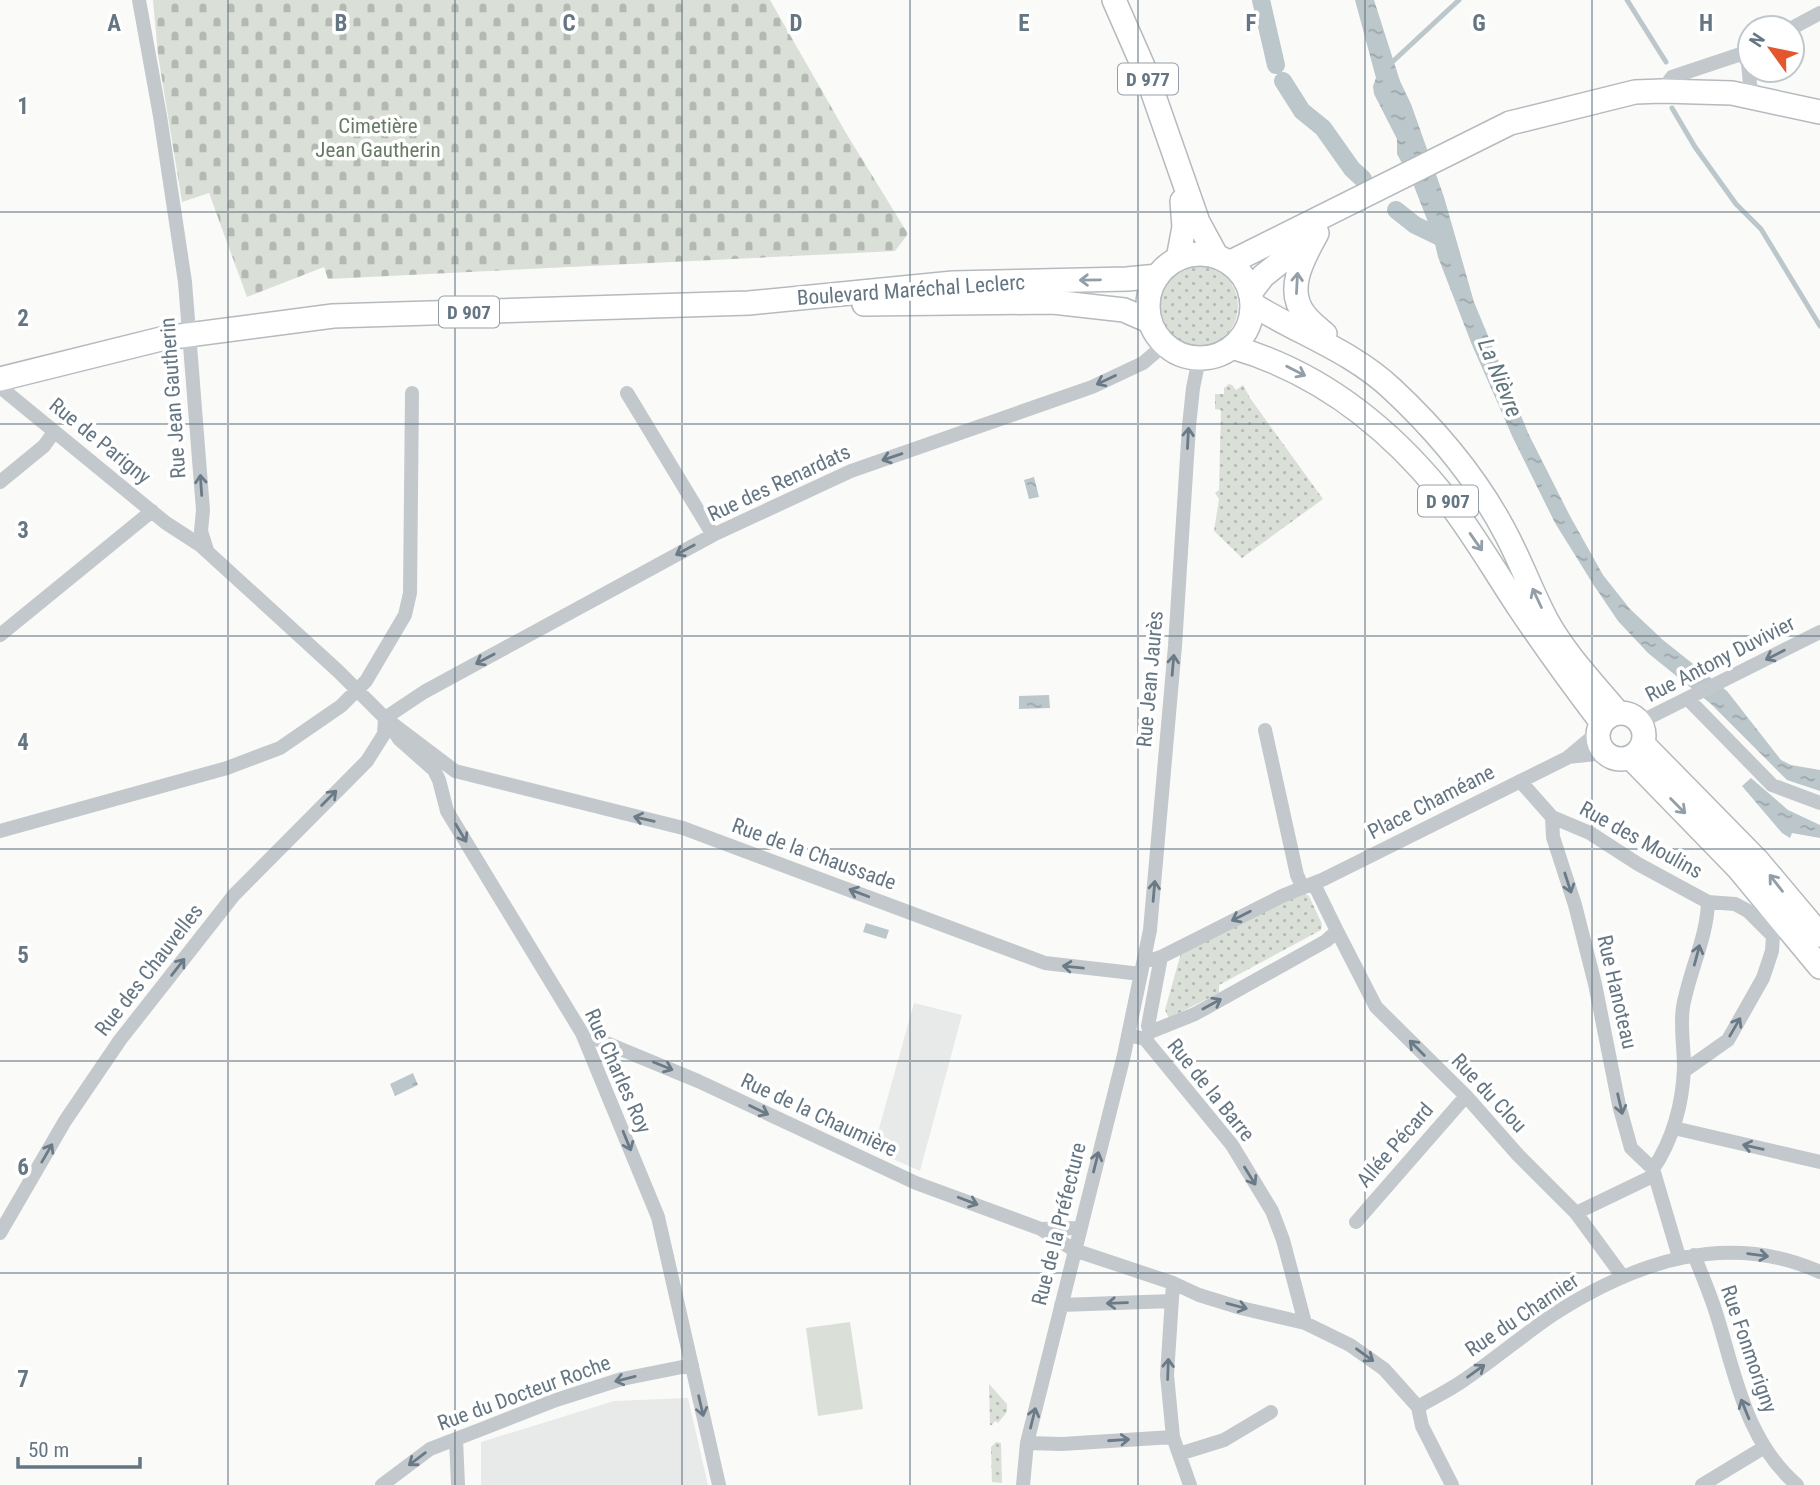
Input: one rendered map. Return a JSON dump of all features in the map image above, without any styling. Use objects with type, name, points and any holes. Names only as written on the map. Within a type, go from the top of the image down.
[{"type":"main road","name":"D 977","points":[[1114,0],[1146,73],[1198,222],[1223,260]]},
{"type":"main road","points":[[1223,260],[1246,281],[1251,299],[1250,321],[1243,335],[1232,348],[1217,356],[1199,359],[1187,357],[1164,345],[1149,321],[1147,305],[1150,290],[1167,266],[1191,255],[1223,260],[1354,201],[1510,123],[1635,92],[1662,91],[1732,93],[1820,112]]},
{"type":"main road","name":"D 977","points":[[1176,160],[1184,227],[1178,259]]},
{"type":"main road","points":[[1251,299],[1262,276],[1354,201]]},
{"type":"main road","points":[[1317,233],[1298,269],[1297,298],[1303,313],[1347,356]]},
{"type":"main road","name":"Boulevard Maréchal Leclerc","points":[[748,303],[953,283],[1158,276]]},
{"type":"main road","name":"D 907","points":[[1251,299],[1347,356],[1390,387],[1419,415],[1461,465],[1506,534],[1547,621],[1564,647],[1606,730]]},
{"type":"main road","name":"Boulevard Maréchal Leclerc","points":[[190,335],[333,316],[748,303],[943,305],[1053,302],[1124,310],[1149,321]]},
{"type":"main road","name":"D 907","points":[[0,379],[165,338],[190,335]]},
{"type":"main road","name":"D 907","points":[[1232,348],[1280,363],[1319,383],[1371,421],[1412,460],[1441,492],[1606,730]]},
{"type":"main road","points":[[1638,741],[1617,759],[1606,730],[1630,715],[1638,741],[1820,967]]},
{"type":"main road","points":[[1638,741],[1757,860],[1820,935]]},
{"type":"street","name":"Rue Jean Gautherin","points":[[139,0],[185,282],[203,510],[201,520],[207,552]]},
{"type":"street","points":[[1662,91],[1672,77],[1736,56]]},
{"type":"street","points":[[1752,84],[1754,97]]},
{"type":"street","name":"Rue des Renardats","points":[[386,718],[424,692],[713,535],[851,471],[1092,387],[1143,363],[1164,345]]},
{"type":"street","name":"Rue Jean Jaurès","points":[[1144,959],[1150,930],[1175,646],[1191,402],[1199,359]]},
{"type":"street","name":"Rue de Parigny","points":[[0,387],[152,511],[207,552]]},
{"type":"street","points":[[0,831],[228,768],[280,748],[341,706],[366,681],[405,615],[410,593],[412,393]]},
{"type":"street","points":[[627,393],[713,535]]},
{"type":"street","points":[[0,482],[44,446],[54,432]]},
{"type":"street","points":[[0,635],[152,511]]},
{"type":"street","points":[[182,534],[195,531],[201,520]]},
{"type":"street","points":[[207,552],[386,718]]},
{"type":"street","name":"Rue Antony Duvivier","points":[[1638,741],[1688,699],[1820,632]]},
{"type":"street","name":"Rue des Renardats","points":[[373,705],[391,703],[424,692]]},
{"type":"street","points":[[1688,699],[1772,785],[1820,803]]},
{"type":"street","name":"Rue des Chauvelles","points":[[368,761],[384,734],[386,718]]},
{"type":"street","name":"Rue Charles Roy","points":[[386,718],[399,739],[427,762],[439,780],[445,807],[582,1033],[658,1216],[719,1485]]},
{"type":"street","name":"Rue de la Chaussade","points":[[386,718],[448,767],[470,775],[683,828],[1045,964],[1141,974]]},
{"type":"street","points":[[1161,957],[1147,1035],[1195,1014],[1326,941],[1337,931],[1308,886],[1297,875],[1265,730]]},
{"type":"street","name":"Place Chaméane","points":[[1144,959],[1161,957],[1520,782],[1567,758],[1606,730]]},
{"type":"street","name":"Place Chaméane","points":[[1567,758],[1606,730]]},
{"type":"street","name":"Rue des Chauvelles","points":[[0,1233],[65,1121],[120,1041],[234,895],[368,761],[386,749],[395,747],[408,749],[427,762]]},
{"type":"street","points":[[445,807],[447,796],[456,783],[470,775]]},
{"type":"street","points":[[1520,782],[1552,817]]},
{"type":"street","name":"Rue des Moulins","points":[[1552,817],[1590,832],[1639,864],[1708,902],[1735,904],[1748,911],[1773,936],[1772,951],[1763,978],[1728,1040],[1684,1071]]},
{"type":"street","name":"Rue Hanoteau","points":[[1552,817],[1553,837],[1575,905],[1595,984],[1630,1148],[1653,1172]]},
{"type":"street","points":[[1576,1213],[1653,1172],[1665,1152],[1674,1128],[1684,1071],[1683,1009],[1708,919],[1708,902]]},
{"type":"street","name":"Rue du Clou","points":[[1337,931],[1376,1007],[1466,1096],[1518,1155],[1576,1213],[1623,1277]]},
{"type":"street","points":[[1141,974],[1144,959]]},
{"type":"street","name":"Rue de la Préfecture","points":[[1023,1485],[1027,1443],[1141,974]]},
{"type":"street","name":"Rue de la Chaumière","points":[[582,1033],[698,1080],[916,1182],[1041,1229],[1074,1250],[1174,1283],[1199,1295],[1305,1323]]},
{"type":"street","name":"Rue de la Barre","points":[[1128,1035],[1147,1035],[1232,1145],[1272,1211],[1283,1240],[1305,1323]]},
{"type":"street","name":"Allée Pécard","points":[[1356,1222],[1466,1096]]},
{"type":"street","points":[[1674,1128],[1820,1162]]},
{"type":"street","points":[[1653,1172],[1679,1257]]},
{"type":"street","name":"Rue de la Chaumière","points":[[1041,1229],[1080,1228]]},
{"type":"street","name":"Rue du Charnier","points":[[1418,1407],[1463,1381],[1555,1314],[1623,1277],[1679,1257],[1733,1251],[1777,1258],[1820,1272]]},
{"type":"street","name":"Rue Fonmorigny","points":[[1694,1255],[1716,1314],[1743,1408],[1763,1448],[1797,1485]]},
{"type":"street","points":[[1174,1283],[1167,1376],[1172,1437],[1190,1485]]},
{"type":"street","points":[[1061,1305],[1172,1301]]},
{"type":"street","points":[[1305,1323],[1350,1345],[1384,1369],[1418,1407],[1422,1426],[1446,1483]]},
{"type":"street","name":"Rue du Docteur Roche","points":[[382,1485],[430,1449],[556,1400],[622,1379],[692,1365]]},
{"type":"street","points":[[1179,1454],[1224,1440],[1271,1412]]},
{"type":"street","points":[[1027,1443],[1062,1444],[1172,1437]]},
{"type":"street","points":[[456,1440],[458,1485]]},
{"type":"street","points":[[1702,1485],[1763,1448]]},
{"type":"shaded area","points":[[914,1003],[962,1015],[920,1171],[873,1150]]},
{"type":"shaded area","points":[[688,1398],[708,1485],[481,1485],[481,1442],[614,1401]]},
{"type":"green space","name":"Cimetière Jean Gautherin","points":[[153,0],[770,0],[908,234],[895,251],[328,279],[324,267],[247,297],[209,193],[182,202],[158,55]]},
{"type":"green space","points":[[1196,264],[1212,267],[1226,276],[1235,290],[1238,306],[1235,322],[1226,336],[1212,345],[1196,348],[1180,345],[1166,336],[1157,322],[1154,306],[1157,290],[1166,276],[1180,267]]},
{"type":"green space","points":[[1229,384],[1236,390],[1243,385],[1323,499],[1242,558],[1214,531],[1219,499],[1215,493],[1219,490],[1221,410],[1215,409],[1215,394],[1224,394],[1224,388]]},
{"type":"green space","points":[[1305,894],[1309,896],[1322,924],[1321,930],[1219,985],[1219,993],[1169,1018],[1165,1010],[1181,953],[1276,905]]},
{"type":"green space","points":[[850,1322],[863,1409],[818,1416],[806,1328]]},
{"type":"green space","points":[[989,1384],[1007,1404],[1007,1412],[998,1423],[995,1421],[992,1425],[990,1425]]},
{"type":"green space","points":[[996,1442],[1001,1443],[1002,1483],[992,1482],[991,1447]]},
{"type":"water","name":"La Nièvre","points":[[1355,0],[1374,0],[1400,81],[1411,104],[1444,197],[1474,302],[1529,435],[1603,575],[1630,609],[1663,640],[1727,691],[1781,760],[1791,765],[1820,770],[1820,791],[1787,780],[1711,704],[1648,653],[1618,621],[1555,523],[1513,438],[1472,345],[1414,186],[1397,154],[1397,139],[1374,94],[1376,78]]},
{"type":"water","points":[[1034,477],[1039,497],[1029,499],[1024,480]]},
{"type":"water","points":[[1049,695],[1050,708],[1019,709],[1019,696]]},
{"type":"water","points":[[1751,778],[1788,810],[1820,825],[1820,838],[1792,833],[1790,838],[1782,833],[1742,786]]},
{"type":"water","points":[[866,923],[889,930],[886,939],[863,932]]},
{"type":"water","points":[[413,1073],[418,1085],[395,1096],[390,1084]]},
{"type":"waterway","points":[[1261,0],[1276,65]]},
{"type":"waterway","points":[[1389,65],[1459,0]]},
{"type":"waterway","points":[[1627,0],[1666,62]]},
{"type":"waterway","points":[[1283,81],[1302,111],[1323,128],[1352,169],[1363,179]]},
{"type":"waterway","points":[[1672,108],[1695,147],[1736,204],[1761,229],[1820,326]]},
{"type":"waterway","points":[[1396,210],[1415,225],[1444,239]]}]
